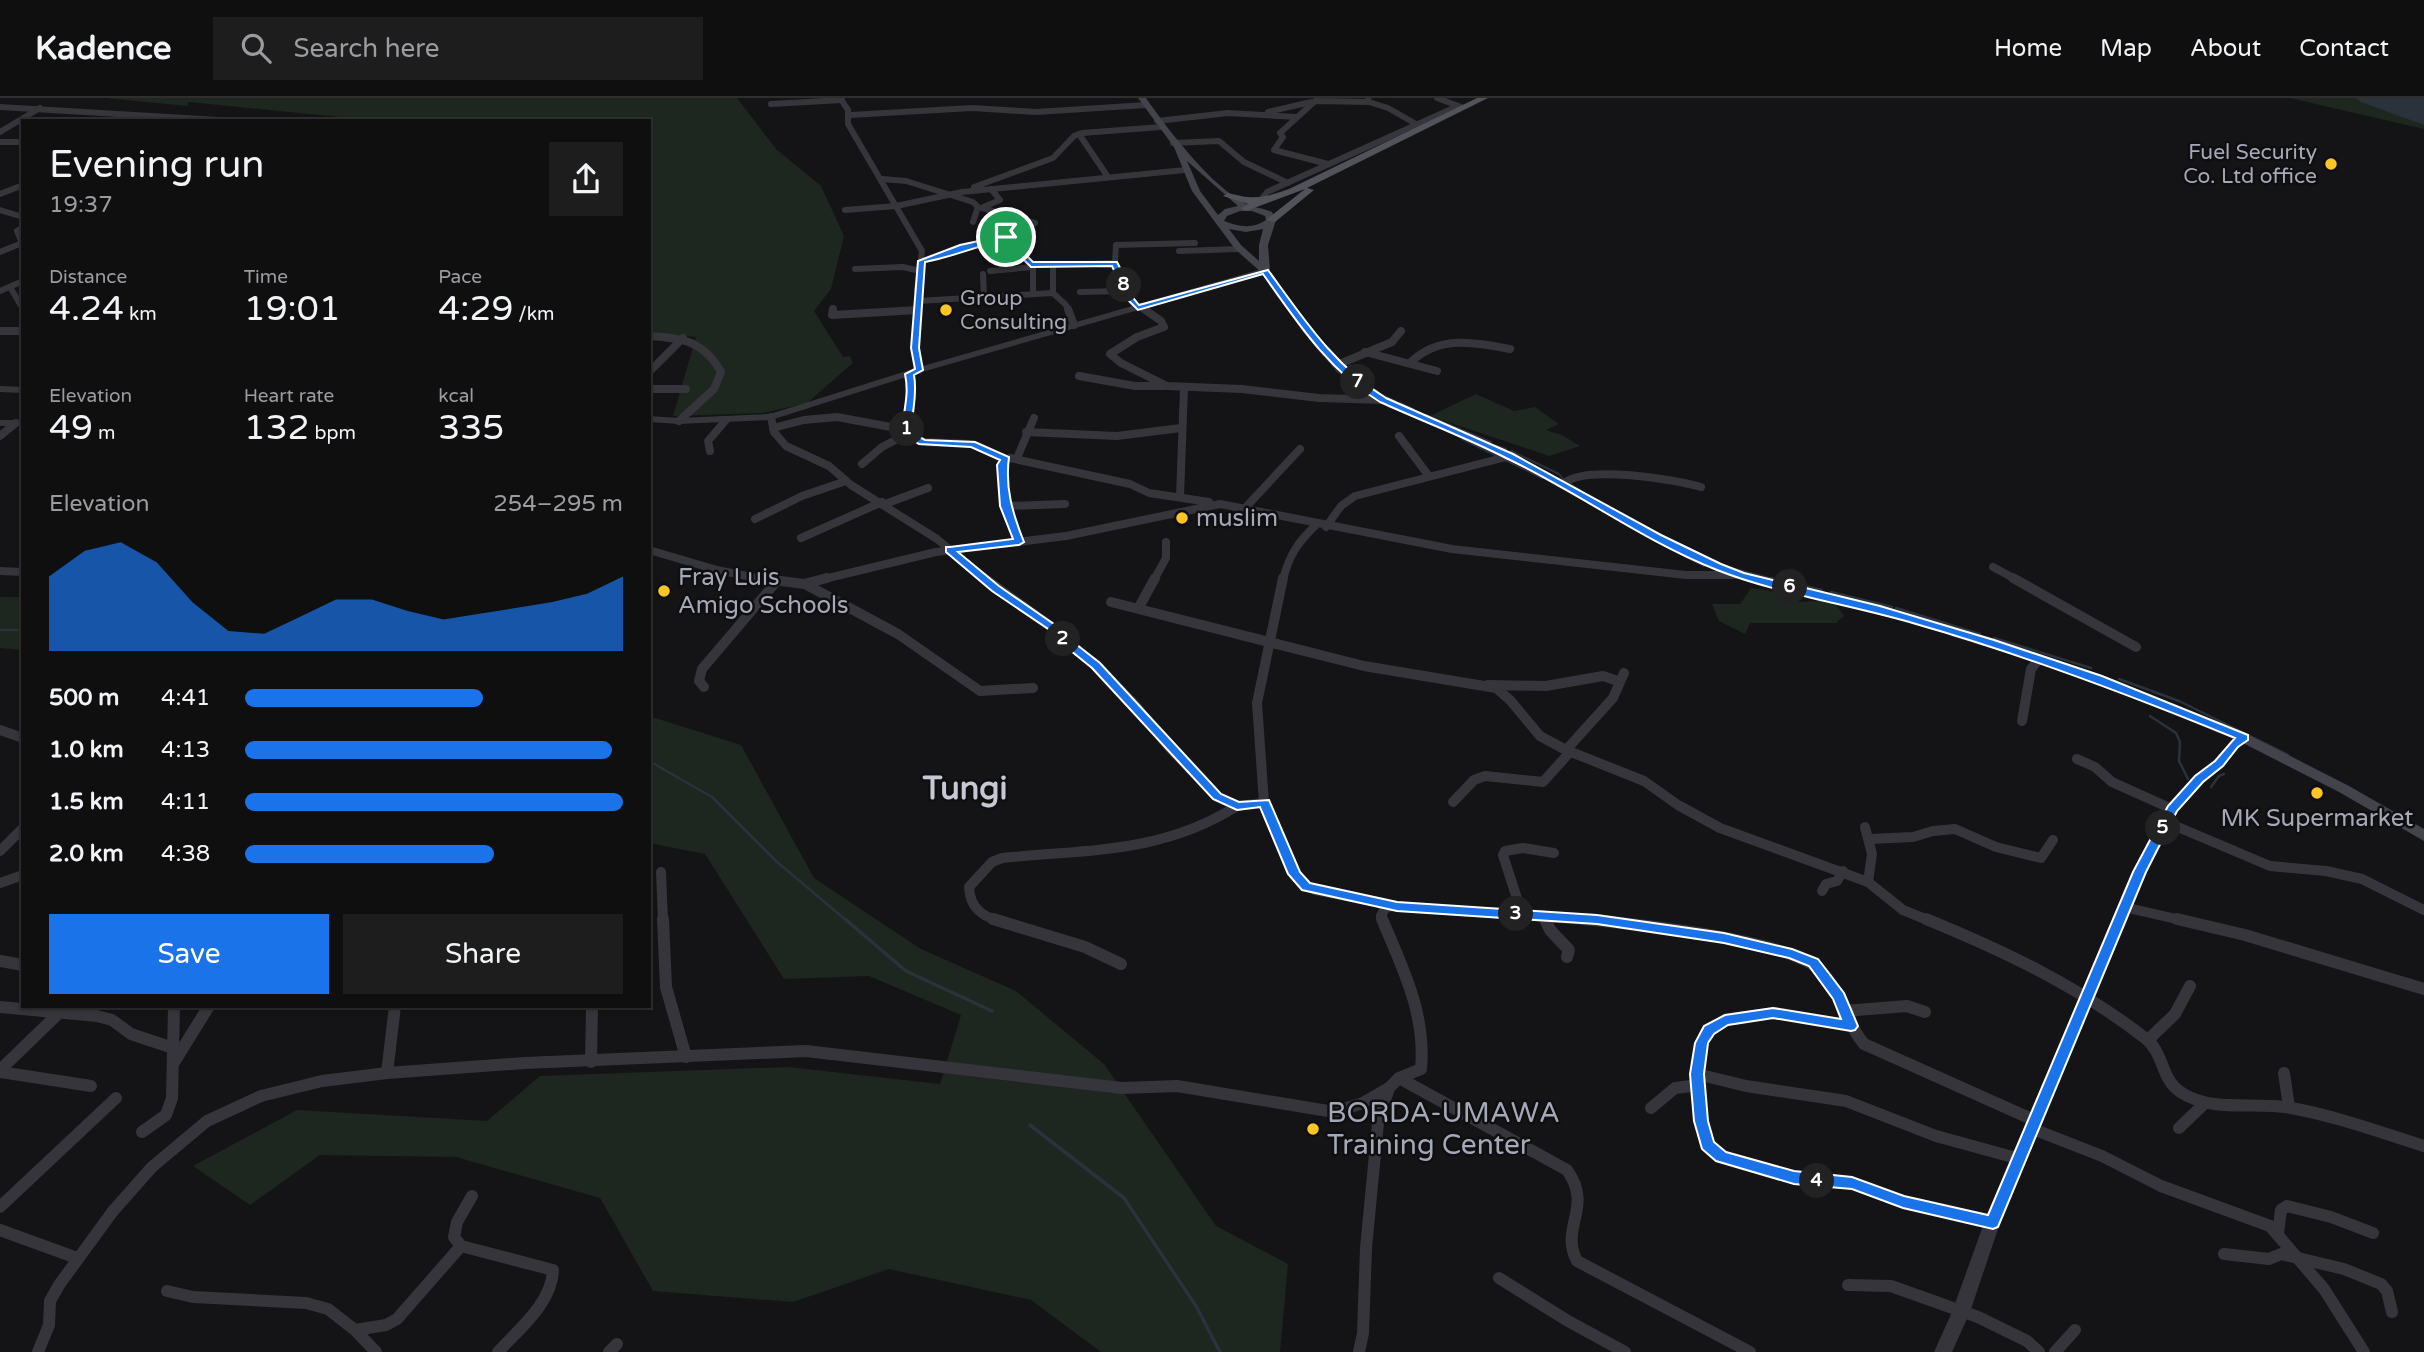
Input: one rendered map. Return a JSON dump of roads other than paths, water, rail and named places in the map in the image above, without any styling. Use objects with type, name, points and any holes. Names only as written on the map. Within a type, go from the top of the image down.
[{"type":"main road","points":[[1221,222],[1220,217],[1227,211],[1246,208],[1279,196],[1484,98]]},
{"type":"main road","points":[[1221,222],[1244,229],[1261,227],[1302,194],[1322,183],[1497,98]]},
{"type":"main road","points":[[1144,102],[1176,146],[1228,196],[1246,208],[1264,211],[1270,222],[1263,247],[1265,271]]},
{"type":"main road","points":[[1176,146],[1196,191],[1239,249],[1265,271],[1307,330],[1338,365],[1383,400],[1510,456],[1564,483],[1657,537],[1740,575],[1876,608],[2110,683],[2244,737],[2344,789],[2424,836]]},
{"type":"main road","points":[[1228,196],[1245,201],[1279,196]]},
{"type":"street","points":[[1437,98],[1461,107]]},
{"type":"street","points":[[771,104],[841,99],[850,115],[849,126],[921,246],[913,392],[907,417],[907,432]]},
{"type":"street","points":[[1259,115],[1322,100],[1368,100],[1416,124]]},
{"type":"street","points":[[850,115],[972,108],[1030,112],[1144,102]]},
{"type":"street","points":[[1311,102],[1281,131],[1283,138],[1273,149],[1329,164]]},
{"type":"street","points":[[0,107],[189,119]]},
{"type":"street","points":[[1266,200],[1264,194],[1416,124],[1461,107]]},
{"type":"street","points":[[21,119],[41,108]]},
{"type":"street","points":[[962,192],[1053,158],[1079,134],[1228,113],[1296,117]]},
{"type":"street","points":[[3,129],[21,119]]},
{"type":"street","points":[[1079,134],[1108,177]]},
{"type":"street","points":[[1176,146],[1219,141],[1244,162],[1288,183]]},
{"type":"street","points":[[0,142],[21,142]]},
{"type":"street","points":[[845,210],[896,206],[991,188],[1185,170]]},
{"type":"street","points":[[882,179],[906,181],[977,205],[980,209],[1035,223],[1006,237],[963,247],[942,257],[922,261]]},
{"type":"street","points":[[0,194],[21,186]]},
{"type":"street","points":[[973,222],[980,209],[1000,200],[991,188]]},
{"type":"street","points":[[0,210],[21,216]]},
{"type":"street","points":[[1006,237],[1033,266]]},
{"type":"street","points":[[0,252],[21,243]]},
{"type":"street","points":[[1123,291],[1124,283],[1115,263],[1116,245],[1195,243]]},
{"type":"street","points":[[1179,251],[1239,249]]},
{"type":"street","points":[[984,296],[987,273],[1053,264],[1115,263]]},
{"type":"street","points":[[1053,264],[1053,293]]},
{"type":"street","points":[[1033,266],[1033,293]]},
{"type":"street","points":[[855,269],[903,267],[920,271]]},
{"type":"street","points":[[651,420],[771,417],[914,372],[1265,271]]},
{"type":"street","points":[[0,291],[21,282]]},
{"type":"street","points":[[10,287],[21,306]]},
{"type":"street","points":[[1080,292],[1123,291],[1139,308],[1163,322],[1164,327],[1137,337],[1110,354],[1167,386]]},
{"type":"street","points":[[833,308],[832,315],[984,296],[1053,293],[1066,305],[1074,326]]},
{"type":"street","points":[[0,331],[21,331]]},
{"type":"street","points":[[1338,365],[1392,342],[1401,331]]},
{"type":"street","points":[[651,336],[683,338],[716,363],[721,370],[721,376],[702,402],[679,421]]},
{"type":"street","points":[[651,368],[683,338]]},
{"type":"street","points":[[1411,362],[1429,348],[1447,343],[1472,342],[1510,349]]},
{"type":"street","points":[[1365,352],[1437,371]]},
{"type":"street","points":[[1079,376],[1135,386],[1242,389],[1319,398],[1383,400]]},
{"type":"street","points":[[1180,497],[1184,388]]},
{"type":"street","points":[[0,389],[21,390]]},
{"type":"street","points":[[651,389],[686,389]]},
{"type":"street","points":[[771,417],[772,428],[786,446],[829,466],[846,481],[883,503],[950,550],[996,588],[1057,631],[1135,705],[1169,747],[1217,797],[1237,806]]},
{"type":"street","points":[[1017,458],[1034,418]]},
{"type":"street","points":[[772,428],[804,420],[858,419],[907,432],[923,442],[972,444],[1006,459],[1017,458],[1130,484],[1149,493],[1246,508],[1321,526],[1452,549],[1686,575],[1726,578],[1740,575]]},
{"type":"street","points":[[710,450],[708,441],[726,420]]},
{"type":"street","points":[[0,423],[19,423]]},
{"type":"street","points":[[0,436],[19,423]]},
{"type":"street","points":[[1026,432],[1117,436],[1181,428]]},
{"type":"street","points":[[862,464],[882,447],[907,432]]},
{"type":"street","points":[[1399,436],[1428,475]]},
{"type":"street","points":[[1246,508],[1259,489],[1291,462],[1300,449]]},
{"type":"street","points":[[1510,456],[1355,496],[1298,542],[1287,558],[1257,703],[1264,803],[1300,881],[1315,890],[1397,906],[1597,919],[1724,938],[1792,954],[1813,963],[1825,975],[1855,1036],[1874,1051],[1944,1078],[2161,1186],[2266,1223],[2278,1233],[2293,1255],[2324,1289],[2364,1352]]},
{"type":"street","points":[[1006,459],[1002,465],[1005,506],[1019,542]]},
{"type":"street","points":[[1564,483],[1577,476],[1637,476],[1664,477],[1701,487]]},
{"type":"street","points":[[755,519],[802,496],[846,481]]},
{"type":"street","points":[[801,538],[883,503],[928,488]]},
{"type":"street","points":[[1005,506],[1065,504]]},
{"type":"street","points":[[651,551],[717,570],[776,582],[804,584],[950,550],[1066,536],[1220,504]]},
{"type":"street","points":[[1139,607],[1166,558],[1166,542]]},
{"type":"street","points":[[1993,567],[2136,647]]},
{"type":"street","points":[[0,571],[21,572]]},
{"type":"street","points":[[704,687],[699,681],[702,669],[776,582]]},
{"type":"street","points":[[804,584],[898,634],[980,691],[1033,688]]},
{"type":"street","points":[[1111,602],[1364,666],[1496,688],[1510,699],[1540,736],[1568,751],[1644,782],[1720,828],[1868,882],[1903,910],[2001,950],[2088,997],[2148,1040],[2160,1054],[2163,1074],[2181,1093],[2206,1103],[2288,1107],[2343,1120],[2424,1146]]},
{"type":"street","points":[[2022,721],[2031,669],[2039,659]]},
{"type":"street","points":[[1453,802],[1474,780],[1485,776],[1543,782],[1613,698],[1621,677],[1603,676],[1546,686],[1486,685]]},
{"type":"street","points":[[0,730],[21,737]]},
{"type":"street","points":[[1942,1352],[1961,1312],[1993,1223],[2139,872],[2169,816],[2199,779],[2244,737]]},
{"type":"street","points":[[2077,759],[2095,767],[2112,782],[2169,816],[2270,866],[2345,874],[2424,910]]},
{"type":"street","points":[[1121,964],[1075,944],[986,917],[974,908],[969,898],[969,887],[992,862],[1002,858],[1153,844],[1215,821],[1237,806],[1264,803]]},
{"type":"street","points":[[1865,827],[1873,868],[1868,882]]},
{"type":"street","points":[[1869,839],[1913,836],[1955,829],[1996,848],[2041,858],[2053,840]]},
{"type":"street","points":[[0,851],[21,830]]},
{"type":"street","points":[[1522,914],[1503,855],[1505,850],[1523,848],[1554,853]]},
{"type":"street","points":[[662,872],[666,987],[686,1057]]},
{"type":"street","points":[[1822,891],[1826,884],[1837,881],[1843,872]]},
{"type":"street","points":[[0,883],[21,876]]},
{"type":"street","points":[[38,1352],[49,1325],[50,1301],[77,1258],[136,1184],[176,1146],[208,1121],[261,1096],[323,1081],[387,1073],[525,1063],[806,1051],[1122,1088],[1177,1086],[1334,1112],[1363,1103],[1389,1088],[1399,1077],[1421,1069],[1425,1047],[1420,1010],[1381,916],[1385,908],[1397,906]]},
{"type":"street","points":[[2124,908],[2245,935],[2424,989]]},
{"type":"street","points":[[1543,915],[1550,930],[1569,950],[1567,957]]},
{"type":"street","points":[[0,961],[21,965]]},
{"type":"street","points":[[2148,1040],[2175,1014],[2190,986]]},
{"type":"street","points":[[1844,1011],[1907,1006],[1925,1012]]},
{"type":"street","points":[[0,1007],[97,1016],[112,1020],[131,1034],[173,1048]]},
{"type":"street","points":[[142,1132],[168,1110],[172,1098],[174,1008]]},
{"type":"street","points":[[173,1064],[208,1008]]},
{"type":"street","points":[[387,1073],[395,1008]]},
{"type":"street","points":[[590,1062],[592,1008]]},
{"type":"street","points":[[1851,1026],[1773,1013],[1725,1020],[1704,1036],[1698,1080],[1703,1135],[1707,1145],[1721,1156],[1794,1178],[1852,1183],[1903,1202],[1993,1223]]},
{"type":"street","points":[[0,1071],[58,1014]]},
{"type":"street","points":[[0,1071],[91,1086]]},
{"type":"street","points":[[2284,1073],[2288,1107]]},
{"type":"street","points":[[1399,1077],[1567,1170],[1579,1188],[1580,1198],[1570,1245],[1577,1261],[1750,1352]]},
{"type":"street","points":[[1651,1108],[1675,1087],[1698,1080],[1746,1086],[1846,1101],[1936,1136],[2020,1159]]},
{"type":"street","points":[[1359,1352],[1363,1333],[1366,1248],[1378,1123],[1389,1088]]},
{"type":"street","points":[[0,1207],[116,1098]]},
{"type":"street","points":[[2179,1128],[2206,1103]]},
{"type":"street","points":[[472,1196],[457,1222],[454,1237],[461,1246],[553,1270],[554,1283],[539,1306],[498,1352]]},
{"type":"street","points":[[2278,1233],[2281,1210],[2287,1206],[2331,1217],[2373,1233]]},
{"type":"street","points":[[0,1230],[77,1258]]},
{"type":"street","points":[[355,1330],[386,1325],[397,1319],[461,1246]]},
{"type":"street","points":[[2224,1254],[2270,1259],[2281,1254],[2293,1255],[2344,1269],[2381,1284],[2387,1291],[2392,1312]]},
{"type":"street","points":[[1499,1278],[1568,1321],[1625,1352]]},
{"type":"street","points":[[1848,1285],[1891,1286],[1978,1317],[2027,1341],[2039,1352]]},
{"type":"street","points":[[167,1291],[193,1297],[306,1303],[328,1309],[355,1330],[376,1352]]},
{"type":"street","points":[[2054,1352],[2074,1330]]},
{"type":"waterway","points":[[1336,370],[1368,396]]},
{"type":"waterway","points":[[1382,395],[1395,401]]},
{"type":"waterway","points":[[1400,403],[1413,409]]},
{"type":"waterway","points":[[1426,415],[1491,442]]},
{"type":"waterway","points":[[1462,439],[1497,456]]},
{"type":"waterway","points":[[1497,446],[1506,449]]},
{"type":"waterway","points":[[1511,451],[1559,474],[1563,479]]},
{"type":"waterway","points":[[1505,460],[1542,478]]},
{"type":"waterway","points":[[1570,484],[1580,490]]},
{"type":"waterway","points":[[1677,552],[1704,566]]},
{"type":"waterway","points":[[1735,569],[1777,580],[1771,578]]},
{"type":"waterway","points":[[1783,581],[1822,590]]},
{"type":"waterway","points":[[1831,592],[1892,607]]},
{"type":"waterway","points":[[1896,608],[1980,634]]},
{"type":"waterway","points":[[0,630],[21,630]]},
{"type":"waterway","points":[[1952,635],[1999,649]]},
{"type":"waterway","points":[[1994,638],[2091,668]]},
{"type":"waterway","points":[[2119,679],[2179,701],[2288,755]]},
{"type":"waterway","points":[[2150,716],[2176,733],[2180,742],[2179,761],[2188,779]]},
{"type":"waterway","points":[[651,762],[712,797],[776,861],[847,921]]},
{"type":"waterway","points":[[2211,787],[2219,776],[2224,774]]},
{"type":"waterway","points":[[845,919],[906,971],[992,1011]]},
{"type":"waterway","points":[[1030,1125],[1124,1198],[1196,1306],[1220,1352]]},
{"type":"place","name":"Fuel Security Co. Ltd office","points":[[2331,164]]},
{"type":"place","name":"Group Consulting","points":[[946,310]]},
{"type":"place","name":"muslim","points":[[1182,518]]},
{"type":"place","name":"Fray Luis Amigo Schools","points":[[664,591]]},
{"type":"place","name":"MK Supermarket","points":[[2317,793]]},
{"type":"place","name":"BORDA-UMAWA Training Center","points":[[1313,1129]]},
{"type":"district","name":"Tungi","points":[[965,789]]}]
